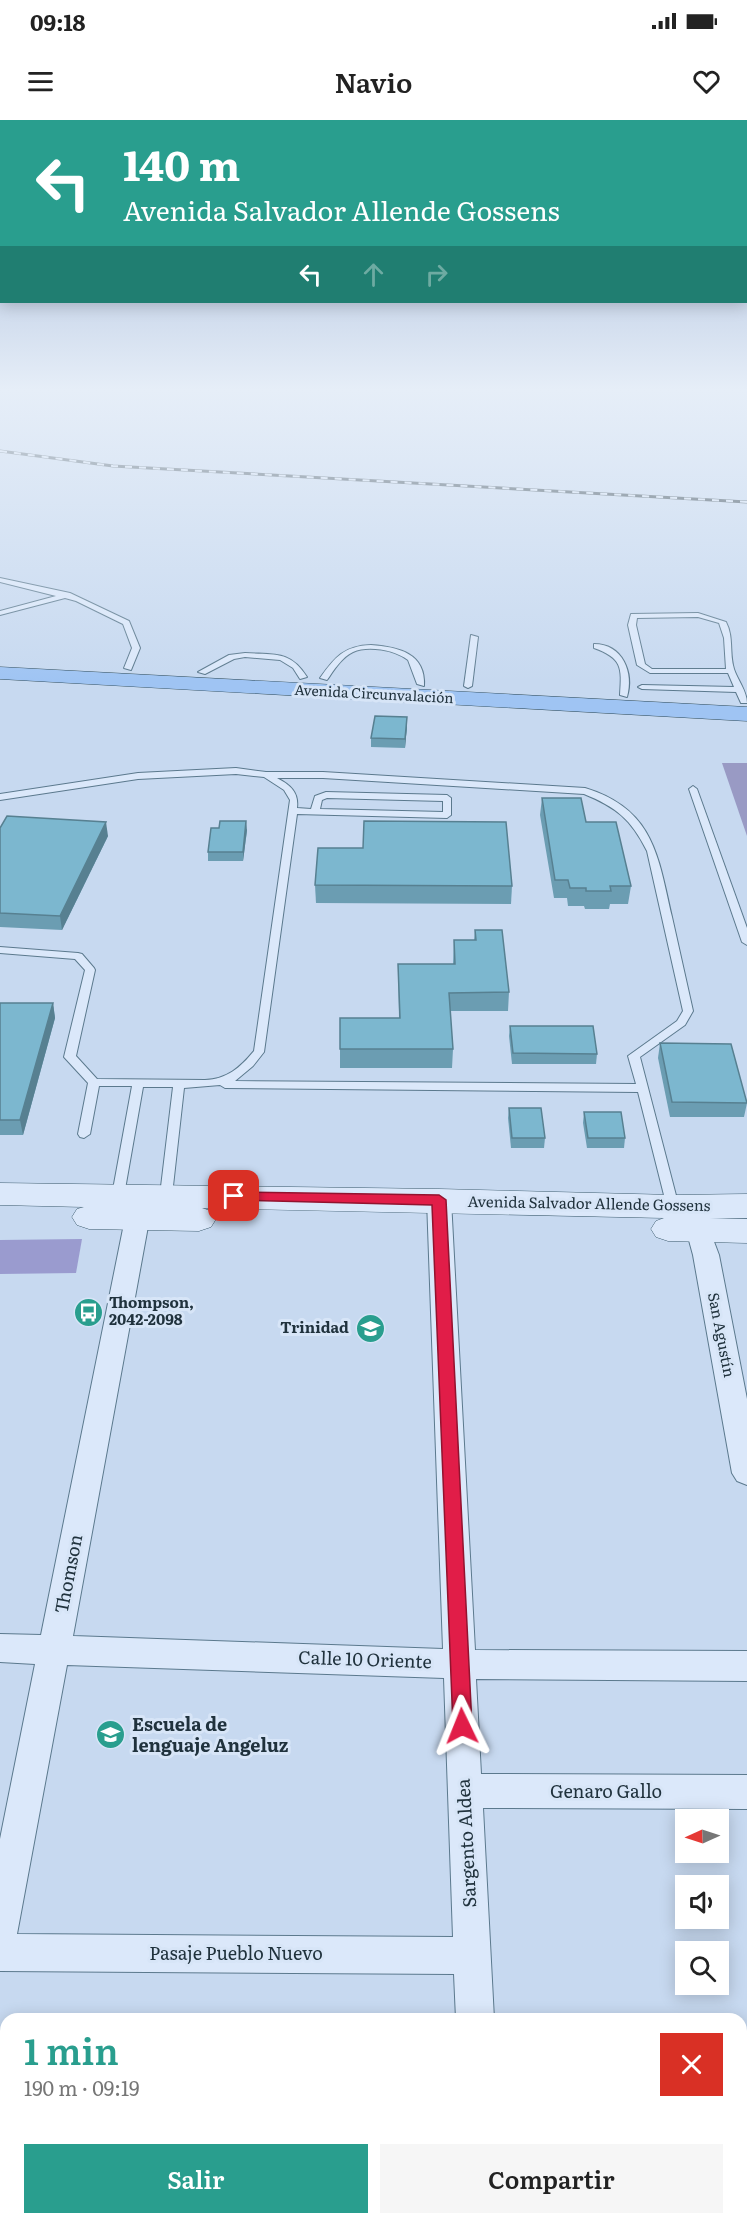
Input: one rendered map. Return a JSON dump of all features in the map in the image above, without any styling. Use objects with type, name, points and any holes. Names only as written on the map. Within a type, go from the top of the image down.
[{"type":"main road","name":"Avenida Circunvalación","points":[[0,660],[421,684],[636,692],[745,701]]},
{"type":"main road","name":"Avenida Circunvalación","points":[[0,673],[745,701]]},
{"type":"main road","name":"Avenida Salvador Allende Gossens","points":[[0,1194],[439,1211],[747,1231]]},
{"type":"main road","name":"Avenida Salvador Allende Gossens","points":[[0,1216],[141,1201]]},
{"type":"main road","name":"Avenida Salvador Allende Gossens","points":[[439,1211],[747,1206]]},
{"type":"street","name":"Thomson","points":[[0,1930],[141,1201]]},
{"type":"street","points":[[674,1207],[698,1229]]},
{"type":"street","name":"Sargento Aldea","points":[[439,1211],[475,2013]]},
{"type":"street","name":"San Agustín","points":[[698,1229],[706,1255],[747,1473]]},
{"type":"street","points":[[0,1648],[54,1649]]},
{"type":"street","name":"Calle 10 Oriente","points":[[54,1649],[459,1664],[747,1666]]},
{"type":"street","name":"Genaro Gallo","points":[[465,1791],[747,1792]]},
{"type":"street","name":"Pasaje Pueblo Nuevo","points":[[0,1952],[472,1956]]},
{"type":"lane","points":[[0,580],[67,595],[126,623],[136,648],[128,668]]},
{"type":"lane","points":[[0,613],[67,595]]},
{"type":"lane","points":[[732,671],[650,671],[641,665],[632,625],[634,616],[644,614],[698,615],[722,622],[729,644],[729,666],[732,671],[745,701]]},
{"type":"lane","points":[[468,686],[474,637]]},
{"type":"lane","points":[[597,646],[615,652],[622,660],[626,676],[636,692],[650,671]]},
{"type":"lane","points":[[314,678],[351,649],[370,648],[404,652],[412,660],[421,684]]},
{"type":"lane","points":[[0,797],[161,774],[236,771],[266,775],[323,775],[585,791],[612,802],[630,814],[642,828],[652,851],[688,1011],[681,1023],[634,1056],[674,1207]]},
{"type":"lane","points":[[223,1084],[246,1069],[259,1052],[294,800],[288,788],[266,775]]},
{"type":"lane","points":[[693,789],[747,942]]},
{"type":"lane","points":[[292,811],[315,812],[447,815],[447,798],[326,795],[318,798],[315,812]]},
{"type":"lane","points":[[0,950],[78,956],[90,970],[70,1057],[94,1082],[642,1088]]},
{"type":"lane","points":[[84,1134],[94,1082]]},
{"type":"lane","points":[[138,1083],[141,1201]]},
{"type":"lane","points":[[141,1201],[179,1084]]},
{"type":"shaded area","points":[[722,763],[747,763],[747,836]]},
{"type":"shaded area","points":[[82,1239],[76,1273],[0,1274],[0,1240]]},
{"type":"building","points":[[375,716],[407,717],[405,739],[371,738]]},
{"type":"building","points":[[542,798],[581,798],[586,822],[616,822],[631,886],[610,886],[611,891],[586,891],[586,888],[570,888],[568,880],[555,880]]},
{"type":"building","points":[[7,816],[106,822],[60,916],[0,913],[0,828]]},
{"type":"building","points":[[220,821],[246,821],[243,852],[208,852],[211,828],[219,828]]},
{"type":"building","points":[[364,821],[506,822],[512,886],[315,885],[318,848],[363,848]]},
{"type":"building","points":[[475,930],[502,930],[509,992],[449,993],[453,1049],[340,1049],[340,1018],[400,1018],[398,964],[455,964],[454,940],[476,940]]},
{"type":"building","points":[[0,1003],[53,1003],[20,1120],[0,1120]]},
{"type":"building","points":[[510,1026],[593,1026],[597,1054],[513,1053]]},
{"type":"building","points":[[660,1043],[731,1044],[747,1103],[672,1102]]},
{"type":"building","points":[[509,1108],[541,1108],[545,1138],[512,1138]]},
{"type":"building","points":[[584,1112],[621,1112],[625,1138],[588,1138]]},
{"type":"railway","points":[[451,485],[747,502]]},
{"type":"place","name":"Thompson, 2042-2098","points":[[88,1312]]},
{"type":"place","name":"Trinidad","points":[[370,1328]]},
{"type":"place","name":"Escuela de lenguaje Angeluz","points":[[111,1735]]},
{"type":"route","points":[[234,1196],[439,1200],[462,1726]]}]
